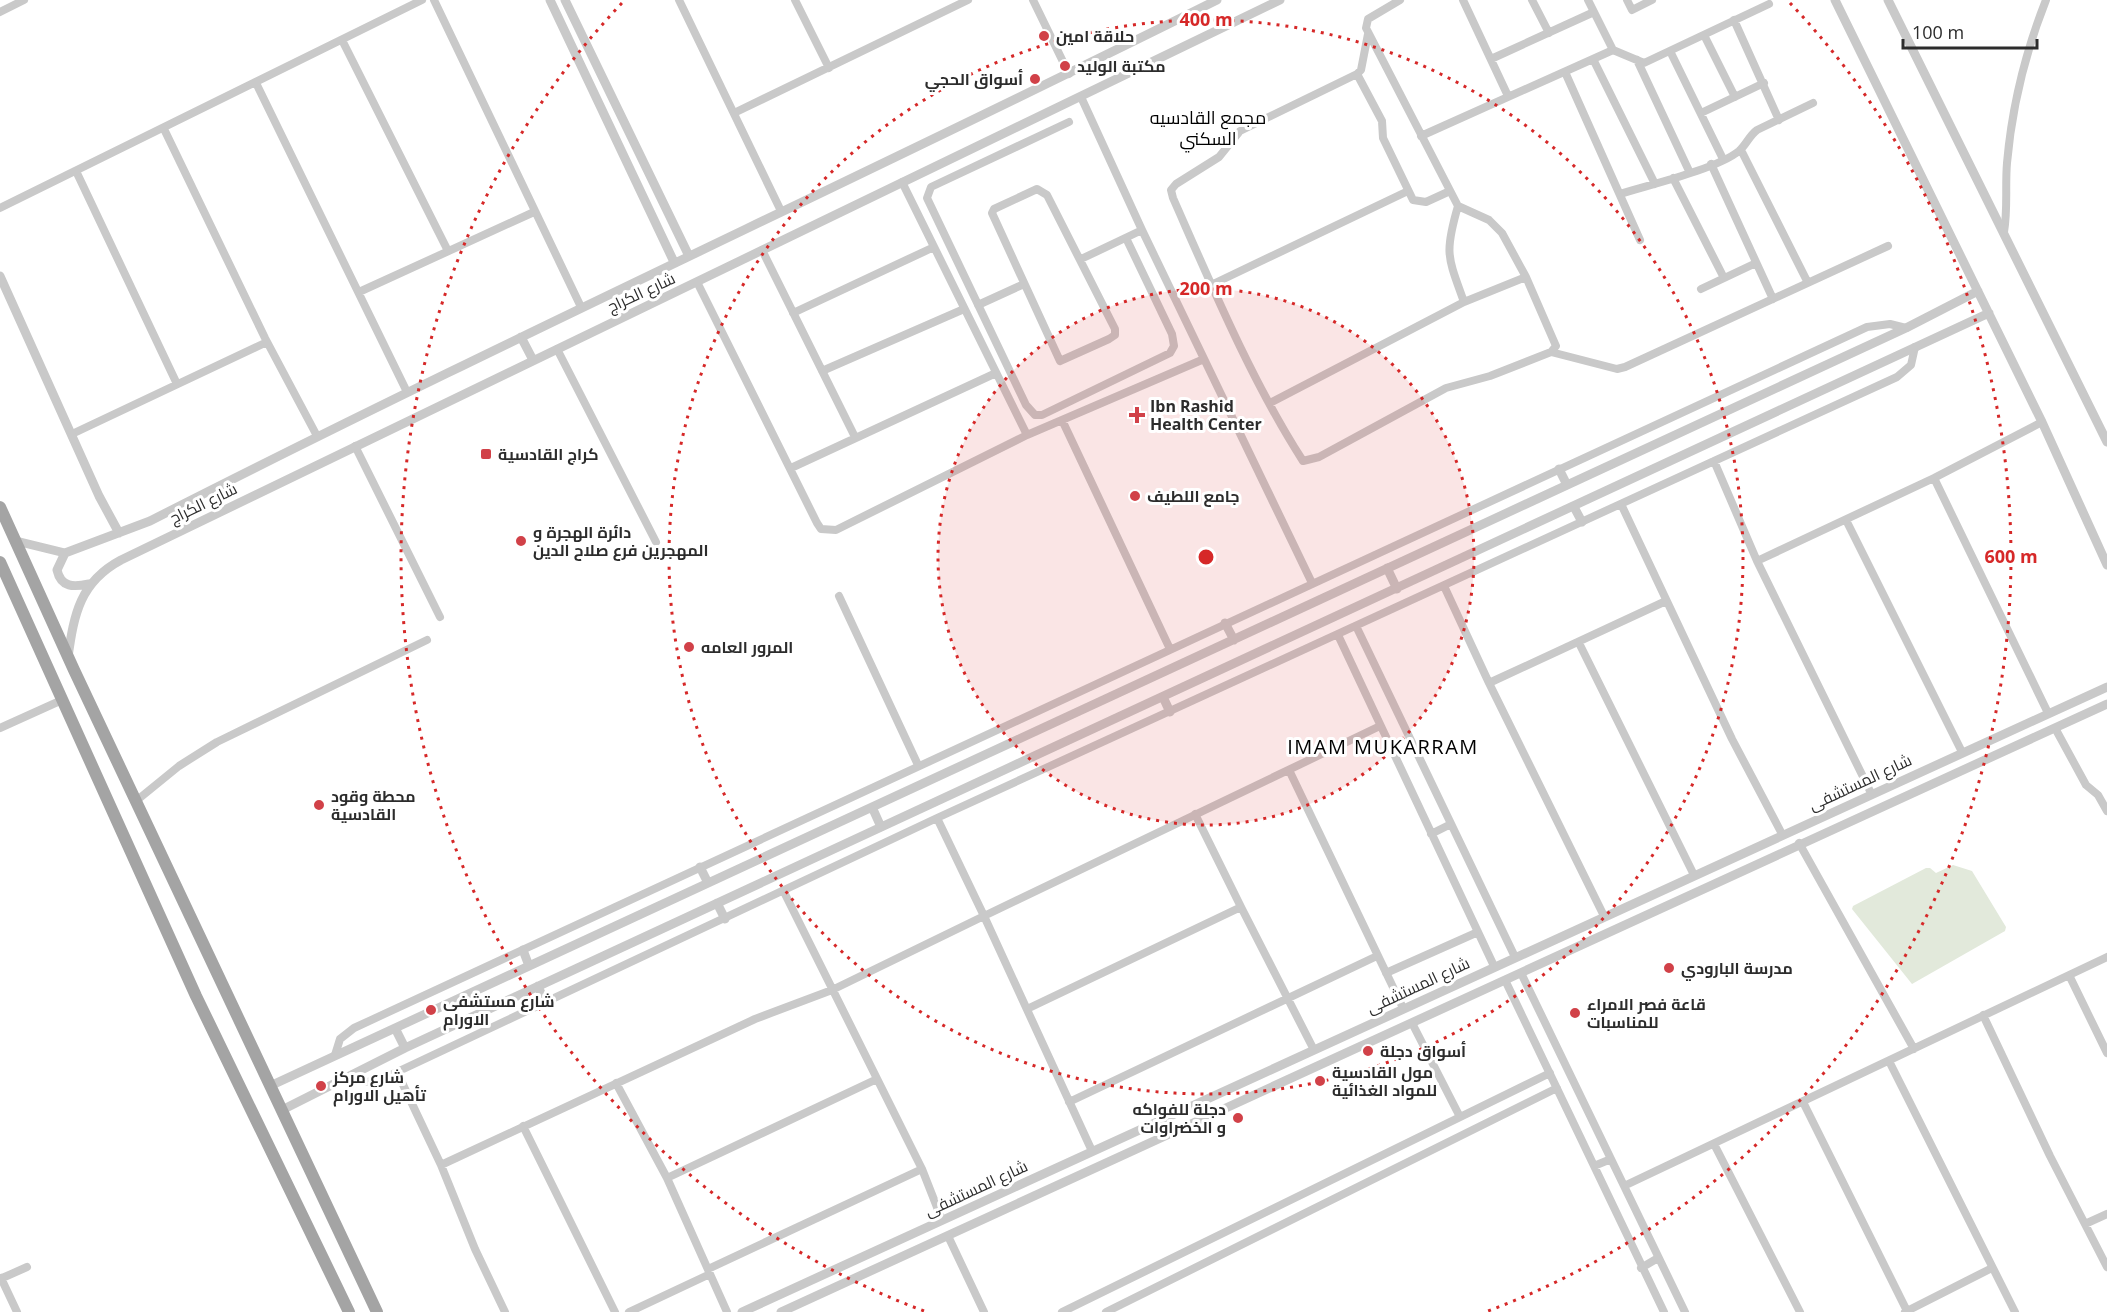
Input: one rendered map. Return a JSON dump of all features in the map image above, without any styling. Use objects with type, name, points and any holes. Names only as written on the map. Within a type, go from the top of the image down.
[{"type":"main road","points":[[0,507],[68,657],[377,1312]]},
{"type":"main road","points":[[0,562],[196,996],[350,1312]]},
{"type":"street","points":[[0,12],[24,0]]},
{"type":"street","points":[[0,208],[422,0]]},
{"type":"street","points":[[434,0],[581,308]]},
{"type":"street","points":[[550,0],[674,262]]},
{"type":"street","points":[[565,0],[688,254]]},
{"type":"street","points":[[679,0],[781,211]]},
{"type":"street","points":[[795,0],[829,68]]},
{"type":"street","points":[[734,113],[968,0]]},
{"type":"street","points":[[1033,0],[1069,74]]},
{"type":"street","points":[[16,541],[50,552],[65,553],[150,521],[317,436],[688,254],[1069,74],[1217,0]]},
{"type":"street","name":"شارع الكراج","points":[[68,657],[73,625],[89,584],[107,567],[1280,0]]},
{"type":"street","points":[[1368,34],[1458,206],[1489,220],[1502,233],[1526,277],[1556,346],[1551,352],[1490,376],[1446,388],[1309,462],[1303,461],[1299,455],[1270,403],[1211,285],[1173,198],[1172,190],[1176,184],[1219,158],[1240,131],[1357,74],[1361,70],[1368,34],[1368,19],[1400,0]]},
{"type":"street","points":[[1463,0],[1508,96]]},
{"type":"street","points":[[1532,0],[1549,33]]},
{"type":"street","points":[[1588,0],[1613,50],[1637,60],[1650,61],[1769,4]]},
{"type":"street","points":[[1627,0],[1632,10],[1652,0]]},
{"type":"street","points":[[1835,0],[2042,422],[2107,565]]},
{"type":"street","points":[[1888,0],[2107,442]]},
{"type":"street","points":[[2004,232],[2007,162],[2017,94],[2031,39],[2046,0]]},
{"type":"street","points":[[1491,59],[1594,12]]},
{"type":"street","points":[[1734,20],[1779,120]]},
{"type":"street","points":[[1704,35],[1735,97]]},
{"type":"street","points":[[342,40],[448,251]]},
{"type":"street","points":[[575,51],[586,45]]},
{"type":"street","points":[[1421,136],[1613,50]]},
{"type":"street","points":[[1671,51],[1723,159]]},
{"type":"street","points":[[1593,59],[1654,184]]},
{"type":"street","points":[[1637,60],[1690,173]]},
{"type":"street","points":[[1565,72],[1640,240]]},
{"type":"street","points":[[1357,74],[1382,122],[1383,138],[1413,200],[1426,202],[1450,191]]},
{"type":"street","points":[[256,83],[406,392]]},
{"type":"street","points":[[1701,113],[1764,83]]},
{"type":"street","points":[[1081,97],[1142,230],[1312,583]]},
{"type":"street","points":[[1620,194],[1690,173],[1723,159],[1741,150],[1749,136],[1813,103]]},
{"type":"street","points":[[1069,122],[931,187],[927,198],[1026,405],[1035,415],[1042,415],[1170,353],[1174,346],[1172,334],[1126,237]]},
{"type":"street","points":[[164,129],[267,342],[317,436]]},
{"type":"street","points":[[1741,150],[1807,281]]},
{"type":"street","points":[[1711,164],[1773,299]]},
{"type":"street","points":[[76,171],[177,384]]},
{"type":"street","points":[[1673,178],[1724,278]]},
{"type":"street","points":[[902,182],[1027,435]]},
{"type":"street","points":[[1037,189],[1047,195],[1113,324],[1115,335],[1060,361],[1024,284],[992,213],[994,209],[1037,189]]},
{"type":"street","points":[[1211,285],[1408,191]]},
{"type":"street","points":[[1458,206],[1448,239],[1447,254],[1464,302]]},
{"type":"street","points":[[359,292],[534,212]]},
{"type":"street","points":[[1080,259],[1142,230]]},
{"type":"street","points":[[1551,352],[1617,369],[1625,367],[1887,246]]},
{"type":"street","points":[[794,313],[934,247]]},
{"type":"street","points":[[762,250],[855,437]]},
{"type":"street","points":[[1701,290],[1756,263]]},
{"type":"street","points":[[0,276],[119,534]]},
{"type":"street","points":[[1270,403],[1464,302],[1526,277]]},
{"type":"street","points":[[697,282],[821,529],[836,530],[1027,435],[1204,359]]},
{"type":"street","points":[[978,304],[1024,284]]},
{"type":"street","points":[[270,1086],[1906,328],[1978,291]]},
{"type":"street","points":[[822,371],[964,309]]},
{"type":"street","points":[[282,1110],[405,1048],[1989,313]]},
{"type":"street","points":[[334,1055],[340,1039],[354,1028],[1225,623],[1867,327],[1890,324],[1906,328]]},
{"type":"street","points":[[521,337],[534,360]]},
{"type":"street","points":[[72,434],[267,342]]},
{"type":"street","points":[[349,1076],[371,1082],[397,1072],[784,892],[937,818],[1357,628],[1903,374],[1911,365],[1915,347]]},
{"type":"street","points":[[557,349],[656,542]]},
{"type":"street","points":[[1815,370],[1824,389]]},
{"type":"street","points":[[791,468],[996,373]]},
{"type":"street","points":[[1062,420],[1170,649]]},
{"type":"street","points":[[1757,561],[1934,478],[2042,422]]},
{"type":"street","points":[[355,446],[440,617]]},
{"type":"street","points":[[1714,461],[1757,561],[1871,793]]},
{"type":"street","points":[[1559,469],[1567,485]]},
{"type":"street","points":[[1934,478],[2048,713]]},
{"type":"street","points":[[1622,504],[1666,601],[1782,834]]},
{"type":"street","points":[[1574,507],[1582,522]]},
{"type":"street","points":[[1846,520],[1962,752]]},
{"type":"street","points":[[65,553],[57,570],[61,581],[70,586],[89,584]]},
{"type":"street","points":[[1387,568],[1397,589]]},
{"type":"street","points":[[1444,586],[1489,683],[1604,916]]},
{"type":"street","points":[[839,596],[918,765]]},
{"type":"street","points":[[1489,683],[1666,601]]},
{"type":"street","points":[[1225,623],[1234,640]]},
{"type":"street","points":[[1357,628],[1515,957]]},
{"type":"street","points":[[1338,635],[1494,966]]},
{"type":"street","points":[[136,801],[179,766],[217,742],[427,640]]},
{"type":"street","points":[[1579,643],[1694,875]]},
{"type":"street","name":"شارع المستشفى","points":[[742,1312],[1246,1081],[1313,1048],[2107,687]]},
{"type":"street","points":[[1163,697],[1170,712]]},
{"type":"street","points":[[0,728],[62,700]]},
{"type":"street","name":"شارع المستشفى","points":[[780,1312],[1253,1097],[1799,843],[2107,704]]},
{"type":"street","points":[[441,1165],[755,1019],[832,990],[1380,726]]},
{"type":"street","points":[[2055,728],[2086,785],[2098,795],[2107,812]]},
{"type":"street","points":[[1997,736],[2004,751]]},
{"type":"street","points":[[1289,770],[1403,1008]]},
{"type":"street","points":[[872,807],[881,827]]},
{"type":"street","points":[[1195,814],[1313,1048]]},
{"type":"street","points":[[937,818],[1092,1151]]},
{"type":"street","points":[[1431,834],[1451,824]]},
{"type":"street","points":[[1799,843],[1914,1049]]},
{"type":"street","points":[[1737,855],[1744,869]]},
{"type":"street","points":[[700,867],[708,883]]},
{"type":"street","points":[[784,892],[922,1169],[942,1220]]},
{"type":"street","points":[[717,903],[725,919]]},
{"type":"street","points":[[1027,1009],[1241,907]]},
{"type":"street","points":[[1386,973],[1478,932]]},
{"type":"street","points":[[523,950],[529,966]]},
{"type":"street","points":[[1069,1102],[1377,956]]},
{"type":"street","points":[[1624,1186],[2107,957]]},
{"type":"street","points":[[1521,973],[1685,1312]]},
{"type":"street","points":[[2069,975],[2107,1053]]},
{"type":"street","points":[[1505,980],[1664,1312]]},
{"type":"street","points":[[538,986],[545,1003]]},
{"type":"street","points":[[1983,1015],[2107,1267]]},
{"type":"street","points":[[1412,1023],[1460,1117]]},
{"type":"street","points":[[395,1028],[405,1048]]},
{"type":"street","points":[[1889,1061],[2015,1312]]},
{"type":"street","points":[[397,1072],[441,1165],[475,1250],[506,1312]]},
{"type":"street","points":[[1062,1312],[1550,1073]]},
{"type":"street","points":[[667,1178],[877,1079]]},
{"type":"street","points":[[1246,1081],[1253,1097]]},
{"type":"street","points":[[615,1083],[667,1178],[728,1312]]},
{"type":"street","points":[[1107,1312],[1557,1088]]},
{"type":"street","points":[[1803,1102],[1906,1311],[1992,1268]]},
{"type":"street","points":[[523,1126],[615,1312]]},
{"type":"street","points":[[1714,1144],[1800,1312]]},
{"type":"street","points":[[1594,1166],[1611,1159]]},
{"type":"street","points":[[629,1312],[922,1169]]},
{"type":"street","points":[[1296,1197],[1304,1213]]},
{"type":"street","points":[[2085,1224],[2107,1214]]},
{"type":"street","points":[[948,1236],[984,1312]]},
{"type":"street","points":[[1641,1268],[1658,1258]]},
{"type":"street","points":[[843,1266],[850,1280]]},
{"type":"street","points":[[17,1312],[0,1278],[27,1267]]},
{"type":"shaded area","points":[[1953,865],[1972,871],[2006,927],[2005,931],[1912,984],[1852,909],[1853,906],[1926,868],[1936,873]]},
{"type":"place","name":"حلاقة امين","points":[[1044,36]]},
{"type":"place","name":"مكتبة الوليد","points":[[1065,66]]},
{"type":"place","name":"أسواق الحجي","points":[[1035,79]]},
{"type":"place","name":"Ibn Rashid Health Center","points":[[1137,415]]},
{"type":"place","name":"كراج القادسية","points":[[486,454]]},
{"type":"place","name":"جامع اللطیف","points":[[1135,496]]},
{"type":"place","name":"دائرة الهجرة و المهجرين فرع صلاح الدين","points":[[521,541]]},
{"type":"place","name":"المرور العامه","points":[[689,647]]},
{"type":"place","name":"محطة وقود القادسية","points":[[319,805]]},
{"type":"place","name":"مدرسة البارودي","points":[[1669,968]]},
{"type":"place","name":"شارع مستشفى الاورام","points":[[431,1010]]},
{"type":"place","name":"قاعة فصر الامراء للمناسبات","points":[[1575,1013]]},
{"type":"place","name":"أسواق دجلة","points":[[1368,1051]]},
{"type":"place","name":"مول القادسية للمواد الغذائية","points":[[1320,1081]]},
{"type":"place","name":"شارع مركز تأهيل الاورام","points":[[321,1086]]},
{"type":"place","name":"دجلة للفواكه و الخضراوات","points":[[1238,1118]]},
{"type":"district","name":"مجمع القادسيه السكني","points":[[1208,127]]},
{"type":"district","name":"IMAM MUKARRAM","points":[[1383,746]]}]
